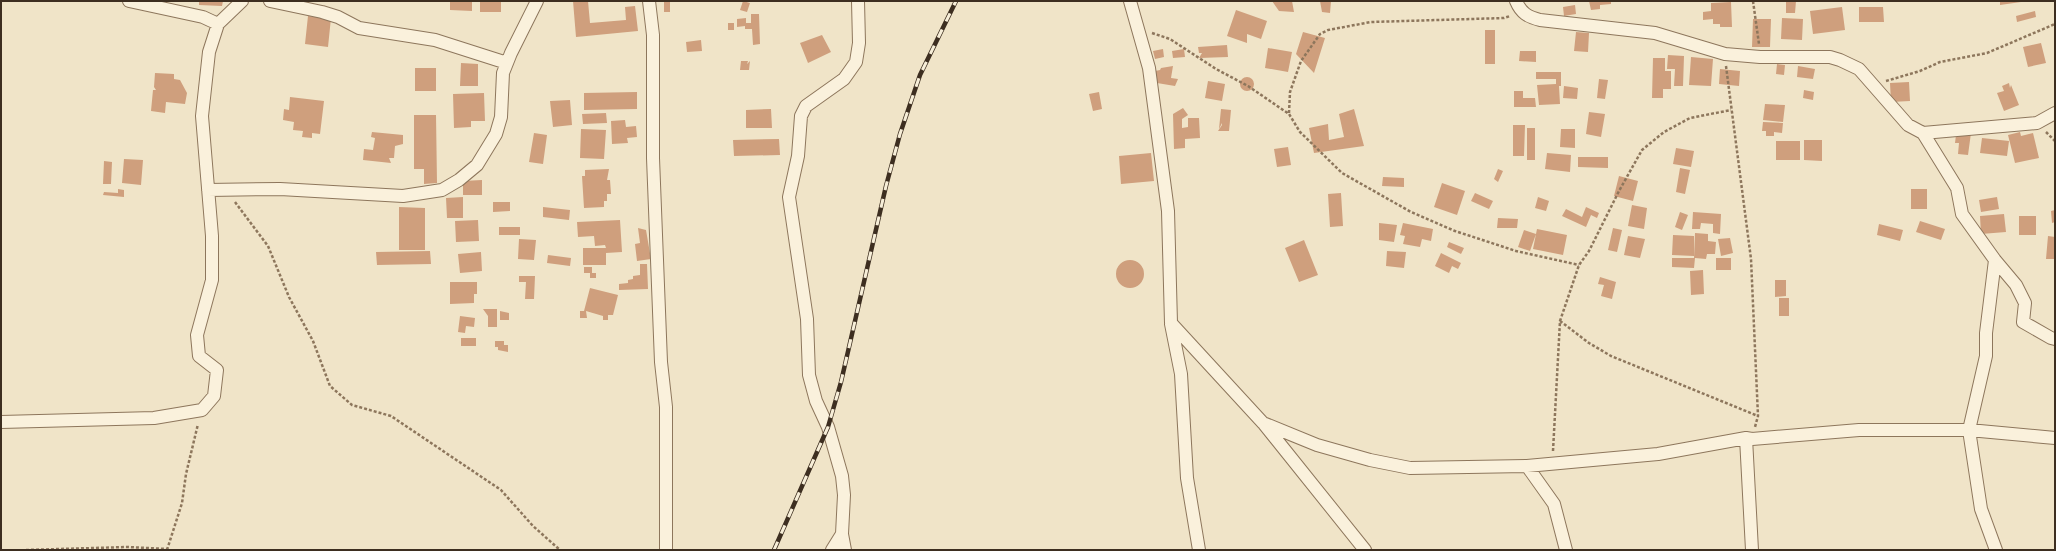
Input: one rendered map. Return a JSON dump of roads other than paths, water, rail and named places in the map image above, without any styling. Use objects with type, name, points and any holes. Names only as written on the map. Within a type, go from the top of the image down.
[{"type":"street","points":[[130,1],[203,17],[218,24]]},
{"type":"street","points":[[1,422],[154,418],[202,410],[214,396],[217,370],[199,356],[197,335],[212,280],[212,236],[202,116],[210,52],[218,24],[242,1]]},
{"type":"street","points":[[270,1],[322,12],[338,17],[359,28],[435,40],[507,63]]},
{"type":"street","points":[[208,190],[280,189],[403,196],[424,194],[442,190],[459,180],[477,165],[496,134],[501,116],[503,73],[537,1]]},
{"type":"street","points":[[650,1],[653,35],[653,158],[661,362],[666,407],[666,550]]},
{"type":"street","points":[[845,550],[842,534],[844,495],[842,476],[828,427],[816,401],[808,375],[807,320],[789,197],[798,156],[801,116],[806,106],[844,79],[856,62],[859,43],[858,1]]},
{"type":"street","points":[[1130,1],[1139,28],[1149,68],[1168,211],[1171,323],[1181,374],[1187,478],[1199,550]]},
{"type":"street","points":[[1518,6],[1530,18],[1540,20],[1655,33],[1725,54],[1760,57],[1830,57],[1860,69],[1908,125],[1923,133],[1957,188],[1962,214],[1995,260],[2016,285],[2025,303],[2023,322],[2055,339]]},
{"type":"street","points":[[1923,133],[2037,123],[2055,113]]},
{"type":"street","points":[[1995,260],[1986,333],[1986,356],[1969,430],[1981,509],[1996,550]]},
{"type":"street","points":[[1171,323],[1263,424],[1364,550]]},
{"type":"street","points":[[1263,424],[1317,445],[1370,460],[1410,468],[1527,466],[1551,464],[1658,454],[1749,438],[1858,430],[1969,430],[2055,438]]},
{"type":"street","points":[[1749,438],[1752,550]]},
{"type":"street","points":[[1527,466],[1554,504],[1566,550]]},
{"type":"street","points":[[832,550],[842,534]]},
{"type":"railway","points":[[774,550],[828,427],[841,382],[886,186],[900,134],[920,75],[956,1]]}]
